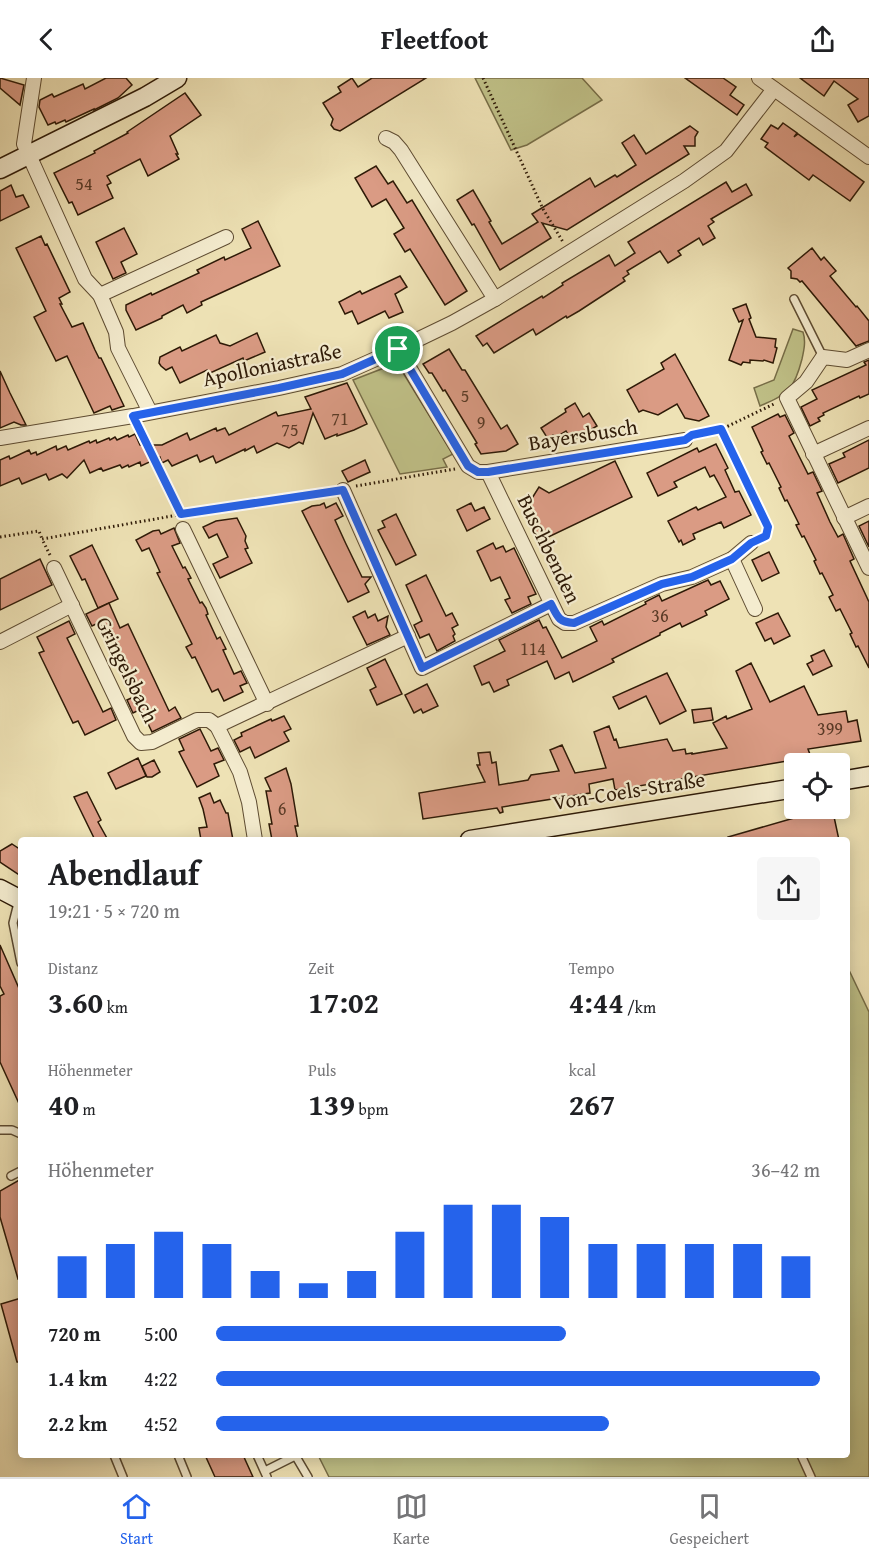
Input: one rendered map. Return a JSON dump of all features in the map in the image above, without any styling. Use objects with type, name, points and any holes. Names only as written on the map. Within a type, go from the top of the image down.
[{"type":"main road","points":[[0,169],[145,97],[177,78]]},
{"type":"main road","points":[[850,779],[869,776]]},
{"type":"main road","name":"Von-Coels-Straße","points":[[507,837],[532,835],[784,790]]},
{"type":"main road","points":[[0,889],[18,899]]},
{"type":"street","points":[[34,78],[24,144],[85,279],[100,295],[116,332],[118,348],[150,412]]},
{"type":"street","points":[[759,78],[867,153]]},
{"type":"street","name":"Apolloniastraße","points":[[0,438],[133,416],[342,374],[398,349],[495,299],[684,181],[726,151],[774,89]]},
{"type":"street","points":[[386,138],[394,142],[401,150],[495,299]]},
{"type":"street","points":[[100,295],[226,237]]},
{"type":"street","points":[[398,349],[468,466],[478,472],[488,472]]},
{"type":"street","points":[[869,350],[847,360],[823,357],[806,382],[787,398],[869,568]]},
{"type":"street","points":[[813,454],[869,428]]},
{"type":"street","name":"Bayersbusch","points":[[488,472],[685,440]]},
{"type":"street","name":"Buschbenden","points":[[488,472],[558,619],[565,623],[574,623],[662,584],[692,577],[732,559],[751,543]]},
{"type":"street","points":[[343,490],[422,668],[551,604]]},
{"type":"street","points":[[844,518],[869,506]]},
{"type":"street","points":[[183,529],[267,704]]},
{"type":"street","points":[[732,559],[755,609]]},
{"type":"street","name":"Gringelsbach","points":[[54,568],[134,736],[141,743],[152,742],[197,720],[209,720],[217,726]]},
{"type":"street","name":"Gringelsbach","points":[[0,642],[72,605]]},
{"type":"street","points":[[255,837],[249,802],[240,772],[217,726],[408,636]]},
{"type":"lane","points":[[794,299],[823,357]]},
{"type":"lane","points":[[18,907],[13,923],[18,948]]},
{"type":"lane","points":[[0,1130],[18,1133]]},
{"type":"lane","points":[[11,1176],[18,1172]]},
{"type":"lane","points":[[115,1458],[123,1477]]},
{"type":"lane","points":[[179,1458],[186,1477]]},
{"type":"lane","points":[[258,1458],[266,1474],[290,1458]]},
{"type":"lane","points":[[297,1458],[308,1477]]},
{"type":"lane","points":[[802,1458],[811,1477]]},
{"type":"path","points":[[483,78],[543,209],[570,254]]},
{"type":"path","points":[[685,440],[692,435],[721,429],[787,398]]},
{"type":"path","points":[[133,416],[181,514]]},
{"type":"path","points":[[721,429],[768,527],[766,536],[751,543]]},
{"type":"path","points":[[42,539],[181,514],[343,490],[360,484],[468,466]]},
{"type":"path","points":[[0,537],[39,531],[54,563],[54,568]]},
{"type":"green space","points":[[475,78],[582,78],[602,100],[527,145],[511,150]]},
{"type":"green space","points":[[793,329],[803,332],[804,339],[803,356],[796,378],[784,394],[760,406],[754,388],[774,380]]},
{"type":"green space","points":[[397,363],[453,454],[443,459],[447,467],[400,474],[353,380]]},
{"type":"green space","points":[[850,972],[869,1012],[869,1477],[329,1477],[320,1458],[850,1458]]},
{"type":"building","points":[[0,78],[24,85],[20,105],[0,88]]},
{"type":"building","points":[[106,78],[126,78],[132,85],[118,98],[94,110],[66,122],[65,120],[48,125],[39,107],[40,100],[52,94],[54,97],[83,84],[85,89]]},
{"type":"building","points":[[352,78],[358,87],[372,78],[426,78],[340,131],[331,125],[333,119],[323,103],[341,92],[338,87]]},
{"type":"building","points":[[685,78],[723,78],[736,87],[730,95],[744,105],[737,115]]},
{"type":"building","points":[[800,78],[869,78],[869,116],[858,122],[848,105],[858,99],[834,81],[824,96]]},
{"type":"building","points":[[185,93],[201,115],[170,136],[179,159],[148,176],[140,159],[107,176],[111,183],[107,185],[113,198],[78,215],[72,202],[69,203],[54,173],[95,153],[94,151],[128,133]]},
{"type":"building","points":[[783,123],[797,133],[794,137],[798,134],[864,182],[850,201],[813,175],[809,180],[765,147],[768,143],[761,139],[771,125],[778,129]]},
{"type":"building","points":[[690,126],[698,132],[695,137],[695,146],[684,146],[689,154],[567,230],[542,223],[551,238],[500,270],[474,224],[472,225],[457,200],[473,190],[502,244],[538,222],[532,214],[590,178],[595,187],[636,165],[622,143],[634,135],[646,154]]},
{"type":"building","points":[[376,166],[388,184],[393,181],[407,203],[412,200],[467,291],[445,305],[410,249],[405,252],[394,234],[404,228],[386,199],[372,207],[355,178]]},
{"type":"building","points":[[726,182],[732,192],[746,184],[752,195],[711,219],[714,222],[708,226],[715,238],[703,245],[699,238],[678,251],[681,255],[668,263],[660,251],[627,271],[629,274],[623,278],[625,281],[579,311],[567,318],[566,316],[536,335],[533,329],[494,353],[487,343],[483,346],[476,336],[542,296],[543,298],[563,285],[562,283],[609,255],[615,266],[635,253],[628,242]]},
{"type":"building","points":[[11,185],[16,197],[23,195],[29,207],[0,221],[0,191]]},
{"type":"building","points":[[258,221],[280,266],[201,302],[202,305],[187,313],[183,305],[136,330],[126,310],[126,305],[199,273],[197,270],[224,257],[225,260],[251,248],[242,229]]},
{"type":"building","points":[[124,228],[137,254],[121,262],[126,273],[113,279],[96,242]]},
{"type":"building","points":[[41,236],[70,292],[59,298],[62,304],[60,304],[72,327],[83,323],[124,406],[112,410],[110,406],[94,413],[67,356],[56,361],[34,317],[46,311],[16,248]]},
{"type":"building","points":[[812,248],[821,260],[824,257],[836,271],[830,276],[869,321],[869,341],[856,346],[802,281],[791,278],[791,271],[788,268]]},
{"type":"building","points":[[400,276],[407,287],[395,294],[403,312],[389,318],[385,311],[358,324],[352,311],[345,314],[339,302],[360,291],[362,294]]},
{"type":"building","points":[[746,304],[756,337],[776,339],[775,347],[777,348],[773,363],[764,360],[750,360],[750,363],[743,362],[741,365],[729,360],[743,320],[739,322],[733,309]]},
{"type":"building","points":[[257,333],[265,352],[244,361],[243,358],[208,374],[207,370],[180,383],[172,367],[166,370],[159,363],[160,357],[180,347],[182,351],[216,335],[220,343],[230,346]]},
{"type":"building","points":[[449,349],[462,370],[465,370],[501,429],[507,425],[518,444],[506,451],[481,454],[475,444],[477,443],[445,390],[443,391],[432,373],[429,373],[423,364]]},
{"type":"building","points":[[675,354],[709,416],[699,421],[685,418],[677,404],[658,415],[643,410],[639,412],[627,390],[664,369],[661,363]]},
{"type":"building","points":[[869,360],[869,394],[860,398],[859,396],[823,413],[824,415],[818,418],[820,421],[810,426],[801,407],[817,399],[812,390],[866,365],[864,362]]},
{"type":"building","points":[[0,371],[26,425],[14,422],[0,428]]},
{"type":"building","points":[[347,383],[367,424],[337,436],[337,434],[325,439],[313,413],[303,444],[299,442],[289,448],[277,443],[257,453],[254,446],[216,463],[213,456],[200,462],[197,455],[172,466],[168,460],[162,463],[160,457],[141,466],[140,462],[129,467],[128,465],[122,468],[120,465],[103,471],[101,468],[90,473],[84,460],[67,478],[62,474],[49,480],[46,474],[22,484],[19,478],[0,486],[0,460],[9,456],[10,459],[29,450],[31,454],[36,452],[37,455],[56,446],[57,450],[66,446],[68,450],[89,441],[90,443],[96,440],[97,443],[115,437],[117,440],[135,434],[140,445],[162,445],[187,433],[190,440],[216,428],[217,431],[225,428],[229,435],[276,412],[278,416],[311,409],[305,397]]},
{"type":"building","points":[[575,403],[583,417],[589,413],[597,426],[572,441],[566,431],[555,438],[553,435],[548,439],[541,428],[566,412],[565,409]]},
{"type":"building","points":[[778,414],[780,417],[785,415],[794,433],[789,436],[808,474],[813,472],[822,491],[817,493],[830,522],[838,537],[843,534],[854,559],[850,561],[869,602],[869,668],[858,646],[856,647],[840,609],[836,611],[829,597],[833,595],[822,573],[820,574],[804,536],[802,537],[796,525],[799,524],[787,500],[785,501],[769,463],[767,464],[761,452],[763,451],[752,427]]},
{"type":"building","points":[[869,440],[869,468],[838,483],[829,464],[845,457],[843,453]]},
{"type":"building","points":[[716,444],[728,468],[725,470],[735,492],[739,491],[751,515],[724,528],[721,522],[693,534],[695,539],[683,545],[681,540],[679,542],[668,521],[696,507],[698,510],[726,497],[714,475],[710,477],[705,467],[674,482],[677,487],[658,496],[647,473],[697,448],[699,452]]},
{"type":"building","points":[[365,460],[370,472],[348,482],[342,471]]},
{"type":"building","points":[[615,461],[632,497],[540,541],[523,505],[529,503],[539,487],[549,493]]},
{"type":"building","points":[[324,503],[326,508],[336,503],[343,516],[335,520],[346,544],[362,577],[371,577],[365,584],[369,592],[348,602],[302,511]]},
{"type":"building","points":[[471,503],[475,511],[484,507],[490,519],[467,531],[457,510]]},
{"type":"building","points":[[396,514],[416,555],[396,565],[378,530],[385,527],[382,521]]},
{"type":"building","points":[[237,518],[246,536],[245,541],[248,548],[245,549],[252,563],[220,578],[213,564],[228,557],[217,534],[209,538],[203,527],[216,521]]},
{"type":"building","points":[[869,521],[869,547],[859,526]]},
{"type":"building","points":[[174,528],[180,543],[172,546],[191,578],[188,579],[200,603],[202,602],[206,608],[208,614],[206,615],[217,639],[220,637],[226,649],[223,650],[234,674],[241,671],[247,683],[240,686],[243,692],[224,701],[218,689],[212,692],[195,657],[192,658],[186,647],[192,644],[157,573],[160,572],[149,548],[142,551],[136,540],[153,531],[159,530],[161,534]]},
{"type":"building","points":[[493,543],[496,549],[503,546],[506,552],[514,548],[536,594],[528,597],[531,604],[512,613],[505,600],[510,598],[500,577],[491,581],[477,551]]},
{"type":"building","points":[[92,545],[118,599],[98,608],[85,579],[82,580],[70,556]]},
{"type":"building","points":[[769,552],[779,573],[762,581],[752,560]]},
{"type":"building","points":[[40,559],[52,585],[0,610],[0,579]]},
{"type":"building","points":[[426,575],[446,616],[452,613],[458,625],[452,628],[455,641],[437,651],[429,634],[420,638],[414,625],[422,621],[406,585]]},
{"type":"building","points":[[708,580],[711,585],[720,581],[729,599],[705,611],[707,615],[682,627],[680,623],[660,633],[612,659],[614,662],[573,682],[569,672],[555,679],[547,661],[507,680],[509,685],[494,692],[489,682],[482,685],[474,666],[505,651],[499,640],[539,620],[543,628],[546,627],[562,658],[597,641],[590,627],[602,621],[604,625],[659,595],[662,601]]},
{"type":"building","points":[[109,603],[120,628],[128,624],[169,711],[175,707],[181,718],[152,732],[141,709],[133,713],[127,700],[136,696],[100,622],[92,626],[86,614]]},
{"type":"building","points":[[365,611],[368,618],[375,614],[378,621],[388,616],[386,627],[390,635],[367,645],[353,617]]},
{"type":"building","points":[[778,613],[790,636],[774,644],[771,638],[765,641],[756,623]]},
{"type":"building","points":[[69,621],[75,634],[67,638],[103,712],[111,708],[116,720],[85,735],[78,721],[73,723],[39,653],[44,651],[37,637]]},
{"type":"building","points":[[824,650],[832,666],[813,675],[807,664],[813,661],[811,656]]},
{"type":"building","points":[[385,659],[402,694],[377,705],[370,690],[376,687],[367,668]]},
{"type":"building","points":[[751,663],[770,702],[804,686],[818,715],[846,711],[848,722],[857,720],[861,741],[808,749],[810,753],[784,753],[784,762],[615,790],[613,779],[589,784],[590,793],[502,807],[503,812],[500,813],[497,808],[423,819],[419,793],[485,782],[477,765],[480,765],[478,753],[490,752],[492,763],[496,762],[499,785],[528,780],[531,775],[559,771],[550,750],[562,745],[575,773],[606,768],[594,732],[609,726],[619,748],[667,739],[673,751],[685,749],[686,754],[727,748],[713,723],[726,716],[727,719],[752,709],[736,671]]},
{"type":"building","points":[[667,673],[686,711],[660,724],[646,696],[619,709],[613,697]]},
{"type":"building","points":[[427,684],[438,706],[423,713],[421,709],[414,713],[405,695]]},
{"type":"building","points":[[711,708],[713,720],[694,723],[692,710]]},
{"type":"building","points":[[284,716],[291,729],[284,732],[289,741],[255,758],[250,747],[240,752],[234,740],[242,736],[241,733],[271,719],[272,721]]},
{"type":"building","points":[[200,729],[211,751],[218,748],[224,760],[214,764],[219,776],[197,787],[179,752],[184,750],[179,739]]},
{"type":"building","points":[[138,758],[146,776],[116,789],[108,773]]},
{"type":"building","points":[[154,760],[160,772],[147,777],[142,766]]},
{"type":"building","points":[[286,768],[298,826],[295,826],[297,837],[271,837],[269,824],[272,824],[266,791],[271,791],[265,778]]},
{"type":"building","points":[[87,792],[101,820],[98,822],[106,837],[94,837],[74,797]]},
{"type":"building","points":[[210,793],[214,803],[220,800],[228,813],[232,837],[200,837],[199,828],[207,827],[199,798]]},
{"type":"building","points":[[791,819],[834,819],[838,837],[728,837]]},
{"type":"building","points":[[12,844],[18,848],[18,874],[0,862],[0,851]]},
{"type":"building","points":[[0,945],[18,986],[18,1101],[0,1062],[0,996],[4,994],[0,986]]},
{"type":"building","points":[[18,1181],[18,1279],[0,1217],[0,1191]]},
{"type":"building","points":[[18,1299],[18,1362],[17,1362],[1,1304]]},
{"type":"building","points":[[206,1458],[244,1458],[253,1477],[215,1477]]},
{"type":"route","points":[[398,349],[468,466],[478,472],[685,440],[692,435],[721,429],[768,527],[766,536],[751,543],[732,559],[692,577],[662,584],[574,623],[565,623],[558,619],[551,604],[422,668],[343,490],[181,514],[133,416],[342,374],[398,349]]}]
